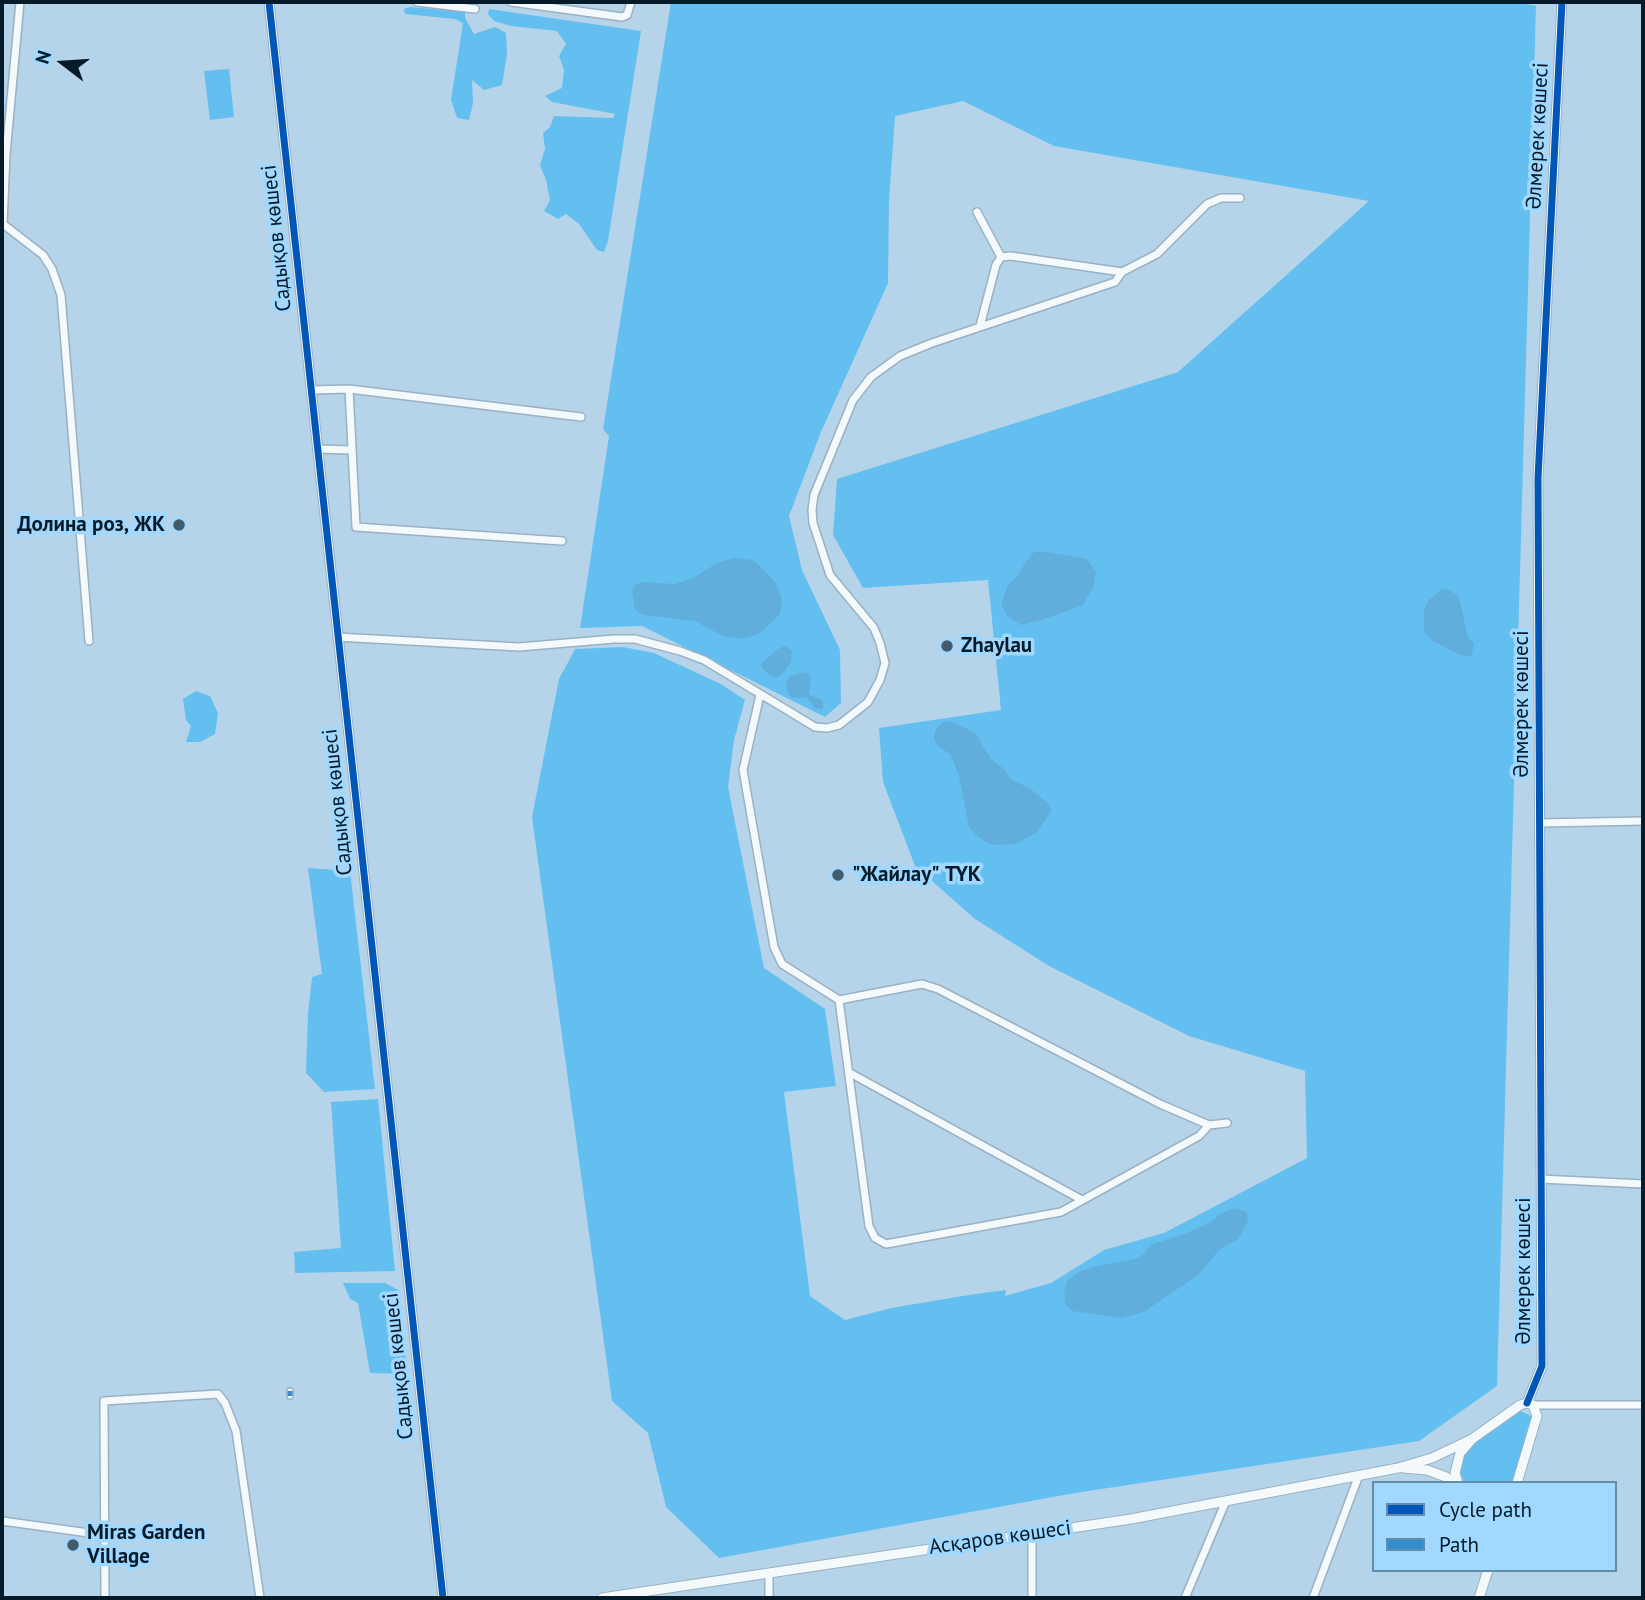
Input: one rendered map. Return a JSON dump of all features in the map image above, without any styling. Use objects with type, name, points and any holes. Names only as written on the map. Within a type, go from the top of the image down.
[{"type":"street","points":[[20,2],[4,154],[3,224],[43,256],[52,269],[61,295],[89,641]]},
{"type":"street","name":"Садықов көшесі","points":[[269,2],[443,1598]]},
{"type":"street","points":[[417,2],[475,9]]},
{"type":"street","points":[[510,2],[622,18],[627,15],[631,2]]},
{"type":"street","name":"Әлмерек көшесі","points":[[1518,1481],[1537,1416],[1530,1404],[1542,1366],[1538,478],[1562,2]]},
{"type":"street","points":[[337,637],[519,647],[635,639],[704,660],[815,727],[839,725],[868,702],[880,680],[885,663],[880,643],[865,617],[830,575],[813,523],[814,495],[853,400],[871,377],[900,356],[980,326],[1115,282],[1122,272],[1157,254],[1207,204],[1222,198],[1240,198]]},
{"type":"street","points":[[977,212],[1000,257]]},
{"type":"street","points":[[1000,257],[1011,256],[1122,272]]},
{"type":"street","points":[[980,326],[1000,257]]},
{"type":"street","points":[[311,390],[349,389],[581,417]]},
{"type":"street","points":[[349,389],[356,527],[562,541]]},
{"type":"street","points":[[317,449],[352,450]]},
{"type":"street","points":[[760,695],[743,770],[774,947],[782,964],[839,1000],[922,984],[938,989],[1160,1104],[1209,1125],[1227,1123]]},
{"type":"street","points":[[1541,823],[1643,821]]},
{"type":"street","points":[[839,1000],[869,1226],[875,1238],[886,1244],[1061,1212],[1199,1136],[1209,1125]]},
{"type":"street","points":[[850,1073],[1082,1200]]},
{"type":"street","points":[[1541,1178],[1643,1184]]},
{"type":"street","points":[[105,1598],[104,1401],[218,1394],[225,1403],[236,1431],[260,1598]]},
{"type":"street","points":[[1398,1468],[1432,1458],[1472,1439],[1520,1405],[1643,1405]]},
{"type":"street","points":[[1457,1481],[1455,1473],[1460,1453],[1472,1439]]},
{"type":"street","points":[[1398,1468],[1427,1470],[1450,1481]]},
{"type":"street","name":"Асқаров көшесі","points":[[602,1598],[1131,1518],[1398,1468]]},
{"type":"street","points":[[1313,1598],[1359,1475]]},
{"type":"street","points":[[1185,1598],[1226,1501]]},
{"type":"street","points":[[2,1521],[89,1533]]},
{"type":"street","points":[[1032,1532],[1032,1598]]},
{"type":"street","points":[[1479,1598],[1487,1572]]},
{"type":"street","points":[[769,1573],[769,1598]]},
{"type":"shaded area","points":[[671,2],[1516,2],[1536,6],[1497,1386],[1419,1441],[1075,1493],[719,1558],[666,1507],[648,1433],[612,1401],[532,817],[559,679],[575,649],[623,647],[654,653],[721,684],[745,700],[734,740],[728,787],[764,968],[825,1009],[836,1086],[784,1092],[810,1296],[845,1320],[891,1308],[975,1294],[1006,1290],[1005,1296],[1051,1283],[1104,1250],[1164,1233],[1307,1158],[1305,1071],[1189,1036],[1049,966],[975,919],[915,866],[883,782],[879,728],[1001,710],[988,580],[863,588],[833,535],[837,479],[1178,372],[1369,201],[1054,146],[963,101],[895,116],[889,201],[888,283],[821,432],[789,516],[802,570],[840,650],[841,703],[825,717],[642,626],[580,628],[609,436],[603,429]]},
{"type":"shaded area","points":[[410,7],[465,12],[465,18],[474,34],[495,27],[506,33],[507,54],[502,85],[484,90],[472,80],[473,103],[469,120],[457,118],[451,100],[463,23],[455,19],[405,14],[404,9]]},
{"type":"shaded area","points":[[489,9],[641,31],[608,241],[604,252],[597,250],[579,224],[566,214],[558,219],[544,211],[550,200],[540,165],[545,149],[543,133],[550,127],[554,116],[613,118],[615,114],[552,102],[545,96],[562,88],[564,70],[559,56],[566,44],[557,31],[511,26],[494,21],[488,14]]},
{"type":"shaded area","points":[[229,69],[234,117],[210,120],[204,71]]},
{"type":"shaded area","points":[[1034,552],[1087,559],[1096,572],[1094,586],[1083,605],[1021,625],[1007,616],[1001,604],[1008,585],[1017,577]]},
{"type":"shaded area","points":[[735,558],[752,560],[759,565],[775,582],[782,600],[780,614],[764,630],[753,636],[741,639],[723,636],[695,621],[643,615],[635,610],[632,591],[634,585],[642,582],[675,584],[693,578],[717,563]]},
{"type":"shaded area","points":[[1442,589],[1457,595],[1460,601],[1468,638],[1474,643],[1472,655],[1466,657],[1456,653],[1433,641],[1424,632],[1424,611],[1428,601]]},
{"type":"shaded area","points":[[784,646],[792,650],[791,662],[782,674],[775,678],[761,667],[761,664]]},
{"type":"shaded area","points":[[803,672],[811,678],[809,694],[823,701],[823,709],[815,708],[806,697],[793,698],[788,693],[786,682],[790,676]]},
{"type":"shaded area","points":[[196,691],[210,696],[218,713],[215,734],[200,742],[186,742],[191,726],[186,720],[183,699]]},
{"type":"shaded area","points":[[944,721],[955,723],[975,733],[991,759],[1004,769],[1011,779],[1032,790],[1048,803],[1052,810],[1036,833],[1015,844],[992,845],[978,837],[969,827],[959,776],[953,760],[951,755],[937,745],[934,738],[935,731]]},
{"type":"shaded area","points":[[308,868],[350,871],[375,1089],[324,1092],[306,1073],[312,977],[322,974]]},
{"type":"shaded area","points":[[378,1099],[395,1271],[295,1273],[294,1252],[341,1248],[331,1102]]},
{"type":"shaded area","points":[[1236,1208],[1247,1212],[1248,1222],[1238,1239],[1219,1250],[1199,1274],[1144,1312],[1122,1318],[1072,1311],[1065,1303],[1067,1281],[1077,1273],[1092,1267],[1135,1259],[1144,1254],[1150,1245],[1184,1234]]},
{"type":"shaded area","points":[[343,1283],[385,1283],[400,1291],[407,1374],[370,1373],[358,1303],[350,1299]]},
{"type":"shaded area","points":[[1519,1410],[1531,1416],[1533,1423],[1514,1481],[1463,1481],[1460,1471],[1464,1455],[1475,1443]]},
{"type":"marked path","points":[[290,1391],[290,1396]]},
{"type":"cycle path","points":[[269,2],[443,1598]]},
{"type":"cycle path","points":[[1527,1403],[1542,1366],[1538,478],[1562,2]]},
{"type":"place","name":"Долина роз, ЖК","points":[[179,525]]},
{"type":"place","name":"Zhaylau","points":[[947,646]]},
{"type":"place","name":"\"Жайлау\" ТҮК","points":[[838,875]]},
{"type":"place","name":"Miras Garden Village","points":[[73,1545]]}]
